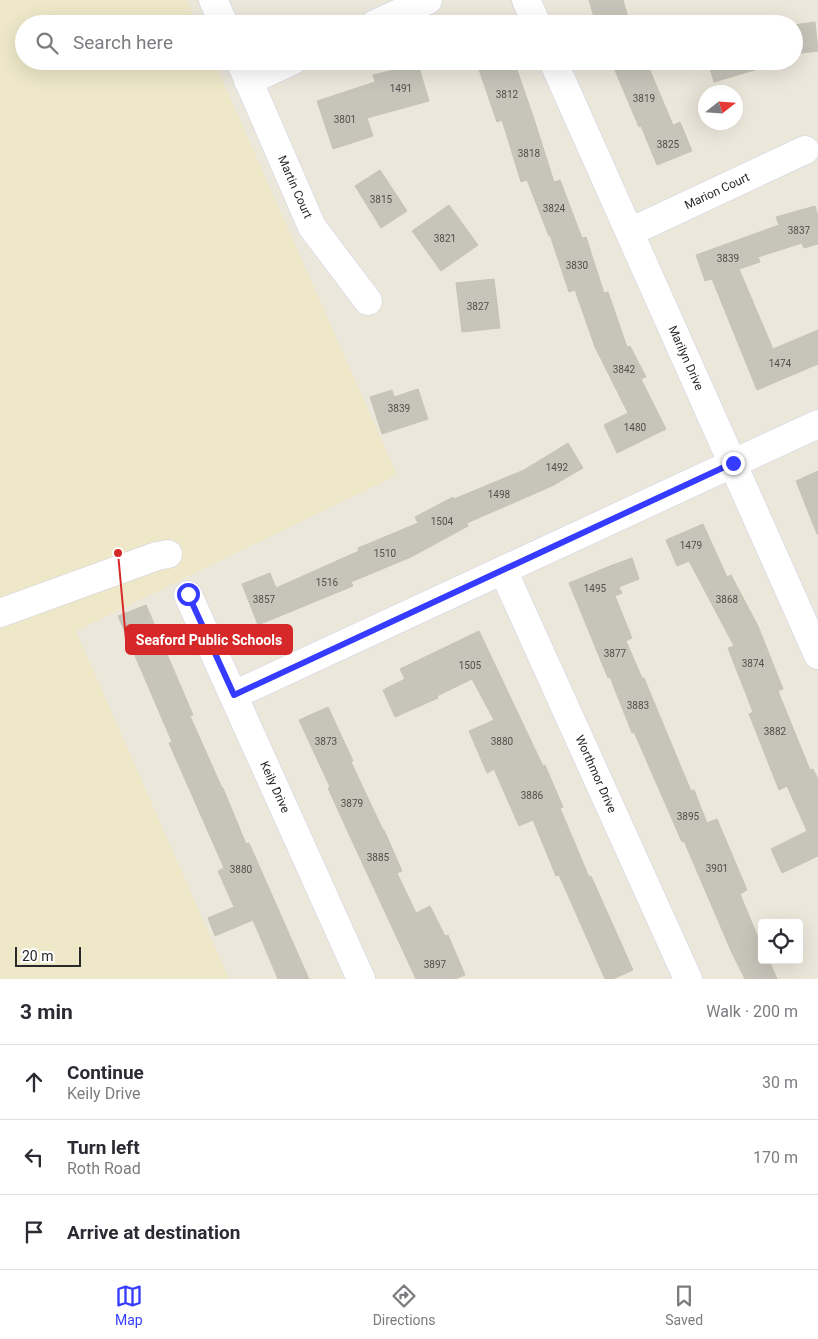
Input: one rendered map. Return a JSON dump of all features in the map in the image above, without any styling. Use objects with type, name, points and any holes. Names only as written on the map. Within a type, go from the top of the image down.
[{"type":"street","points":[[213,0],[220,15]]},
{"type":"street","points":[[395,15],[428,0]]},
{"type":"street","points":[[526,0],[533,15]]},
{"type":"street","name":"Marilyn Drive","points":[[557,70],[818,655]]},
{"type":"street","name":"Martin Court","points":[[244,71],[312,227],[368,302]]},
{"type":"street","name":"Marion Court","points":[[630,232],[805,150]]},
{"type":"street","points":[[234,695],[818,424]]},
{"type":"street","points":[[0,613],[157,556],[168,554]]},
{"type":"street","name":"Worthmor Drive","points":[[503,570],[688,979]]},
{"type":"street","name":"Keily Drive","points":[[188,594],[361,979]]},
{"type":"shaded area","points":[[0,0],[187,0],[193,15],[15,15],[15,70],[218,70],[397,475],[76,631],[229,979],[0,979]]},
{"type":"building","points":[[589,0],[623,0],[627,15],[593,15]]},
{"type":"building","points":[[815,22],[818,51],[803,53],[803,24]]},
{"type":"building","points":[[393,70],[420,70],[429,101],[367,118],[373,136],[333,149],[317,101],[375,82],[373,75]]},
{"type":"building","points":[[479,70],[517,70],[554,182],[560,180],[582,238],[586,237],[604,293],[608,292],[627,347],[630,346],[646,377],[641,379],[666,429],[617,453],[604,425],[628,413],[595,347],[575,290],[569,292],[550,235],[527,180],[521,182],[502,120],[497,122]]},
{"type":"building","points":[[615,70],[650,70],[673,125],[680,122],[692,151],[657,165],[641,126],[639,127]]},
{"type":"building","points":[[711,70],[754,70],[714,82]]},
{"type":"building","points":[[380,170],[407,211],[381,228],[355,186]]},
{"type":"building","points":[[449,205],[478,245],[441,271],[412,231]]},
{"type":"building","points":[[815,206],[818,216],[818,244],[804,248],[802,243],[758,257],[760,262],[739,269],[773,349],[818,330],[818,364],[757,390],[712,279],[705,281],[696,255],[779,225],[776,217]]},
{"type":"building","points":[[494,279],[500,328],[462,332],[456,283]]},
{"type":"building","points":[[418,389],[428,419],[382,434],[370,397],[392,390],[394,397]]},
{"type":"building","points":[[568,443],[583,468],[552,486],[467,523],[468,526],[411,557],[351,582],[353,586],[258,625],[242,584],[270,573],[276,588],[359,551],[358,548],[418,523],[415,517],[453,497],[454,499],[524,470]]},
{"type":"building","points":[[818,471],[818,534],[817,534],[796,481]]},
{"type":"building","points":[[703,524],[727,577],[731,575],[758,626],[783,689],[778,691],[810,770],[813,769],[818,779],[818,856],[782,873],[771,849],[807,831],[787,786],[779,790],[749,714],[753,712],[728,648],[734,646],[689,561],[677,566],[666,540]]},
{"type":"building","points":[[632,558],[639,579],[619,587],[622,593],[615,596],[632,638],[626,641],[642,678],[644,678],[691,791],[694,790],[707,823],[717,819],[747,890],[740,894],[758,937],[758,964],[771,964],[777,979],[745,979],[634,732],[632,733],[569,583]]},
{"type":"building","points":[[146,605],[193,715],[190,716],[246,844],[249,843],[309,979],[278,979],[253,920],[215,936],[208,918],[234,907],[218,871],[224,868],[169,743],[172,742],[118,616]]},
{"type":"building","points":[[479,631],[543,766],[545,765],[563,807],[560,808],[589,877],[591,876],[633,970],[613,979],[605,979],[559,875],[556,876],[533,820],[519,826],[494,769],[487,773],[469,731],[494,720],[472,679],[437,696],[438,698],[395,717],[383,690],[405,679],[400,669]]},
{"type":"building","points":[[328,707],[353,761],[351,762],[402,871],[397,873],[416,913],[430,906],[445,936],[448,935],[465,975],[455,979],[416,979],[328,788],[330,787],[299,720]]},
{"type":"place","name":"Seaford Public Schools","points":[[118,553]]},
{"type":"route","points":[[188,594],[234,695],[733,463]]}]
